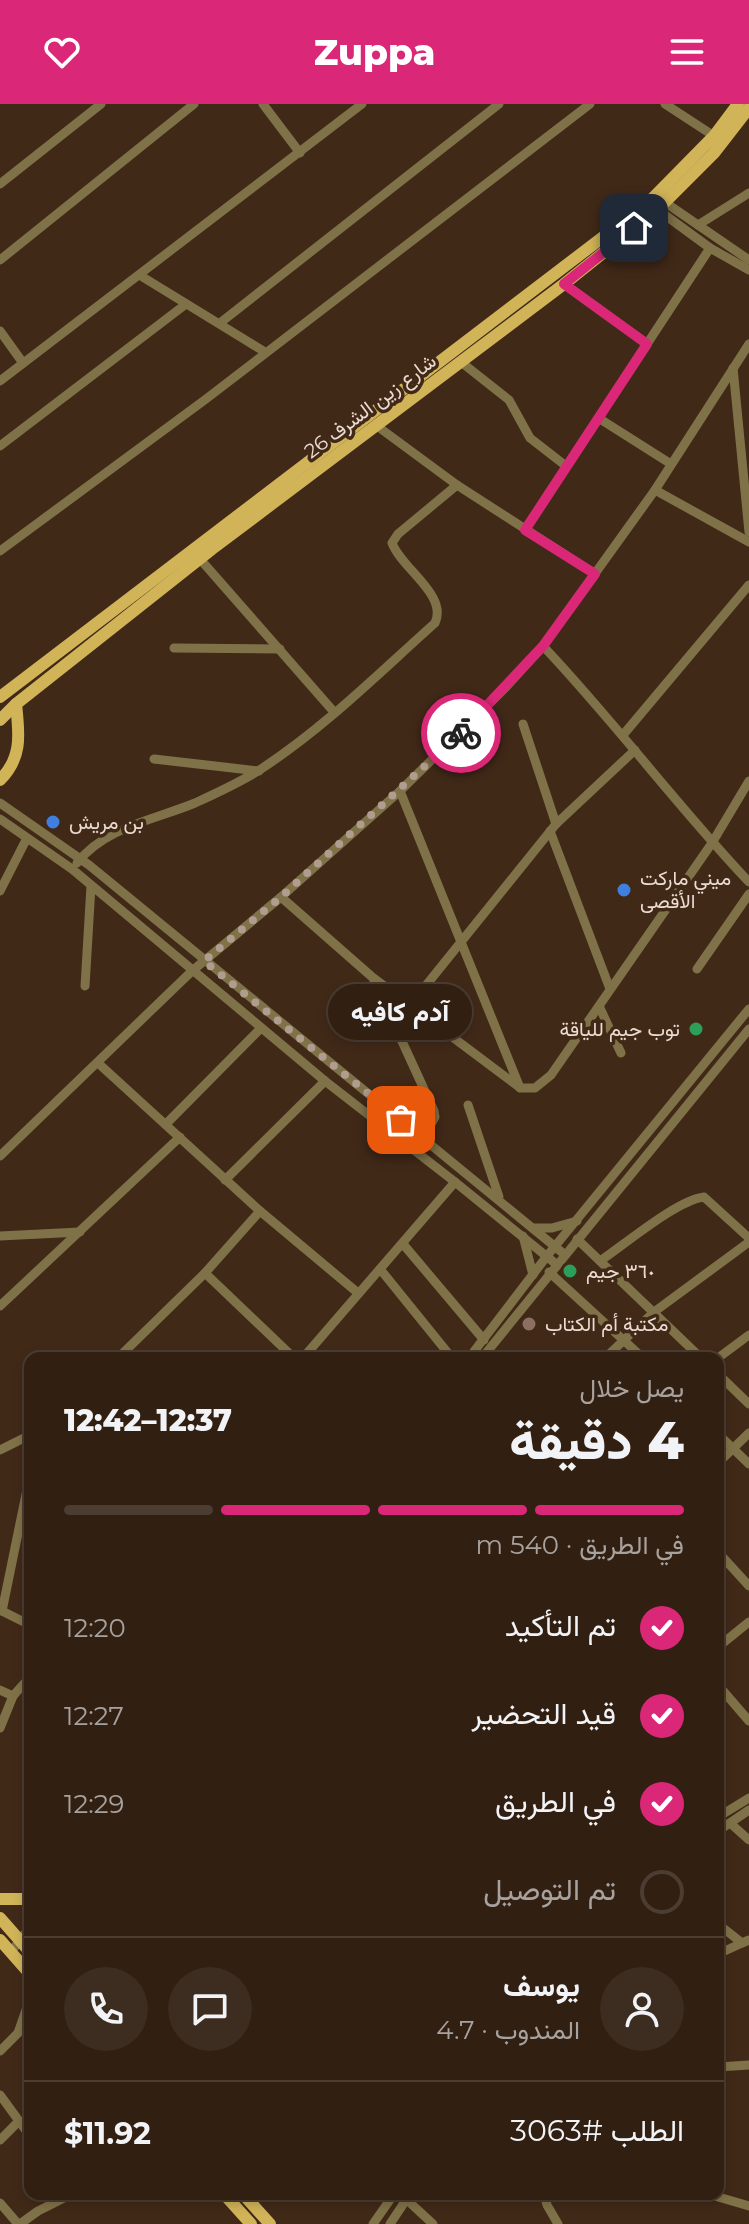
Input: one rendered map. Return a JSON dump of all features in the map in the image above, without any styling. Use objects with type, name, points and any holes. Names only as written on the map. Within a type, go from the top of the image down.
[{"type":"main road","name":"شارع زين الشرف 26","points":[[0,697],[208,544],[657,202],[738,104]]},
{"type":"main road","name":"شارع زين الشرف 26","points":[[0,720],[16,704],[200,559],[208,544],[377,426],[564,284],[714,153],[749,108]]},
{"type":"main road","points":[[0,780],[15,759],[19,743],[16,704]]},
{"type":"main road","points":[[0,1899],[24,1899]]},
{"type":"main road","points":[[0,1918],[24,1943]]},
{"type":"main road","points":[[0,1940],[24,1967]]},
{"type":"main road","points":[[229,2200],[251,2224]]},
{"type":"main road","points":[[248,2200],[270,2224]]},
{"type":"street","points":[[0,184],[101,104]]},
{"type":"street","points":[[0,260],[194,104]]},
{"type":"street","points":[[0,381],[362,104]]},
{"type":"street","points":[[220,323],[499,104]]},
{"type":"street","points":[[0,551],[590,104]]},
{"type":"street","points":[[665,104],[714,136]]},
{"type":"street","points":[[268,106],[300,153]]},
{"type":"street","points":[[698,225],[749,193]]},
{"type":"street","points":[[657,202],[698,225],[749,260]]},
{"type":"street","points":[[657,202],[710,248],[749,270]]},
{"type":"street","points":[[525,530],[710,248]]},
{"type":"street","points":[[141,276],[265,352]]},
{"type":"street","points":[[564,284],[647,344]]},
{"type":"street","points":[[0,446],[186,304]]},
{"type":"street","points":[[0,331],[23,363]]},
{"type":"street","points":[[0,1156],[192,971],[400,791],[485,710],[543,646],[595,574],[655,490],[749,344]]},
{"type":"street","points":[[461,362],[509,400],[530,438],[566,466]]},
{"type":"street","points":[[733,368],[749,532]]},
{"type":"street","points":[[600,419],[671,464]]},
{"type":"street","points":[[377,426],[457,485],[595,574]]},
{"type":"street","points":[[72,869],[109,835],[197,802],[259,771],[334,712],[435,623],[438,605],[392,543],[405,528],[457,485]]},
{"type":"street","points":[[655,490],[749,542]]},
{"type":"street","points":[[200,559],[334,712]]},
{"type":"street","points":[[623,735],[749,585]]},
{"type":"street","points":[[543,646],[749,882]]},
{"type":"street","points":[[174,648],[280,649]]},
{"type":"street","points":[[523,724],[553,828],[610,989]]},
{"type":"street","points":[[411,1004],[553,828],[635,750]]},
{"type":"street","points":[[154,759],[259,771]]},
{"type":"street","points":[[281,897],[371,976],[520,1088],[535,1088],[544,1083],[599,1006],[712,843],[749,781]]},
{"type":"street","points":[[400,791],[520,1088]]},
{"type":"street","points":[[0,803],[80,859],[564,1254]]},
{"type":"street","points":[[0,819],[72,869],[325,1081],[547,1256],[553,1268],[637,1352]]},
{"type":"street","points":[[0,891],[27,838]]},
{"type":"street","points":[[85,986],[91,886]]},
{"type":"street","points":[[697,969],[749,894]]},
{"type":"street","points":[[371,976],[434,1111],[435,1117],[423,1138]]},
{"type":"street","points":[[599,1006],[621,1053]]},
{"type":"street","points":[[474,1352],[547,1256],[749,1009]]},
{"type":"street","points":[[166,1124],[261,1028]]},
{"type":"street","points":[[487,1352],[749,1029]]},
{"type":"street","points":[[737,1043],[749,1041]]},
{"type":"street","points":[[98,1063],[260,1211],[358,1293]]},
{"type":"street","points":[[225,1180],[325,1081]]},
{"type":"street","points":[[468,1105],[499,1198]]},
{"type":"street","points":[[0,1306],[180,1137]]},
{"type":"street","points":[[308,1352],[455,1182]]},
{"type":"street","points":[[600,1261],[683,1204],[700,1197],[704,1197],[749,1240],[654,1312],[611,1352]]},
{"type":"street","points":[[125,1352],[205,1273],[260,1211]]},
{"type":"street","points":[[534,1228],[552,1228],[577,1221]]},
{"type":"street","points":[[0,1236],[80,1232]]},
{"type":"street","points":[[523,1236],[533,1275]]},
{"type":"street","points":[[577,1239],[695,1352]]},
{"type":"street","points":[[403,1244],[484,1340]]},
{"type":"street","points":[[380,1269],[447,1352]]},
{"type":"street","points":[[205,1273],[288,1352]]},
{"type":"street","points":[[724,1354],[749,1335]]},
{"type":"street","points":[[724,1380],[749,1404]]},
{"type":"street","points":[[724,1457],[749,1433]]},
{"type":"street","points":[[0,1450],[24,1438]]},
{"type":"street","points":[[724,1440],[749,1464]]},
{"type":"street","points":[[24,1503],[1,1610],[24,1622]]},
{"type":"street","points":[[724,1559],[749,1586]]},
{"type":"street","points":[[724,1642],[749,1622]]},
{"type":"street","points":[[0,1728],[13,1696],[24,1684]]},
{"type":"street","points":[[0,1690],[13,1696]]},
{"type":"street","points":[[724,1692],[749,1721]]},
{"type":"street","points":[[724,1813],[749,1798]]},
{"type":"street","points":[[724,1827],[749,1810]]},
{"type":"street","points":[[730,1823],[749,1840]]},
{"type":"street","points":[[724,1928],[746,1942]]},
{"type":"street","points":[[724,1951],[746,1942]]},
{"type":"street","points":[[14,1956],[24,1948]]},
{"type":"street","points":[[0,2051],[18,2033],[24,2016]]},
{"type":"street","points":[[724,2067],[749,2065]]},
{"type":"street","points":[[0,2095],[24,2128]]},
{"type":"street","points":[[0,2140],[19,2121]]},
{"type":"street","points":[[724,2199],[749,2206]]},
{"type":"street","points":[[0,2203],[19,2224],[60,2200]]},
{"type":"street","points":[[373,2224],[390,2200]]},
{"type":"street","points":[[390,2224],[406,2200]]},
{"type":"street","points":[[411,2200],[433,2224]]},
{"type":"street","points":[[546,2200],[558,2224]]},
{"type":"way so far","points":[[401,1120],[204,961],[281,897],[461,733]]},
{"type":"place","name":"بن مريش","points":[[53,822]]},
{"type":"place","name":"ميني ماركت الأقصى","points":[[624,890]]},
{"type":"place","name":"توب جيم للياقة","points":[[696,1029]]},
{"type":"place","name":"آدم كافيه","points":[[401,1120]]},
{"type":"place","name":"٣٦٠ جيم","points":[[570,1271]]},
{"type":"place","name":"مكتبة أم الكتاب","points":[[529,1324]]},
{"type":"route","points":[[461,733],[543,646],[595,574],[525,530],[647,344],[564,284],[634,228]]}]
